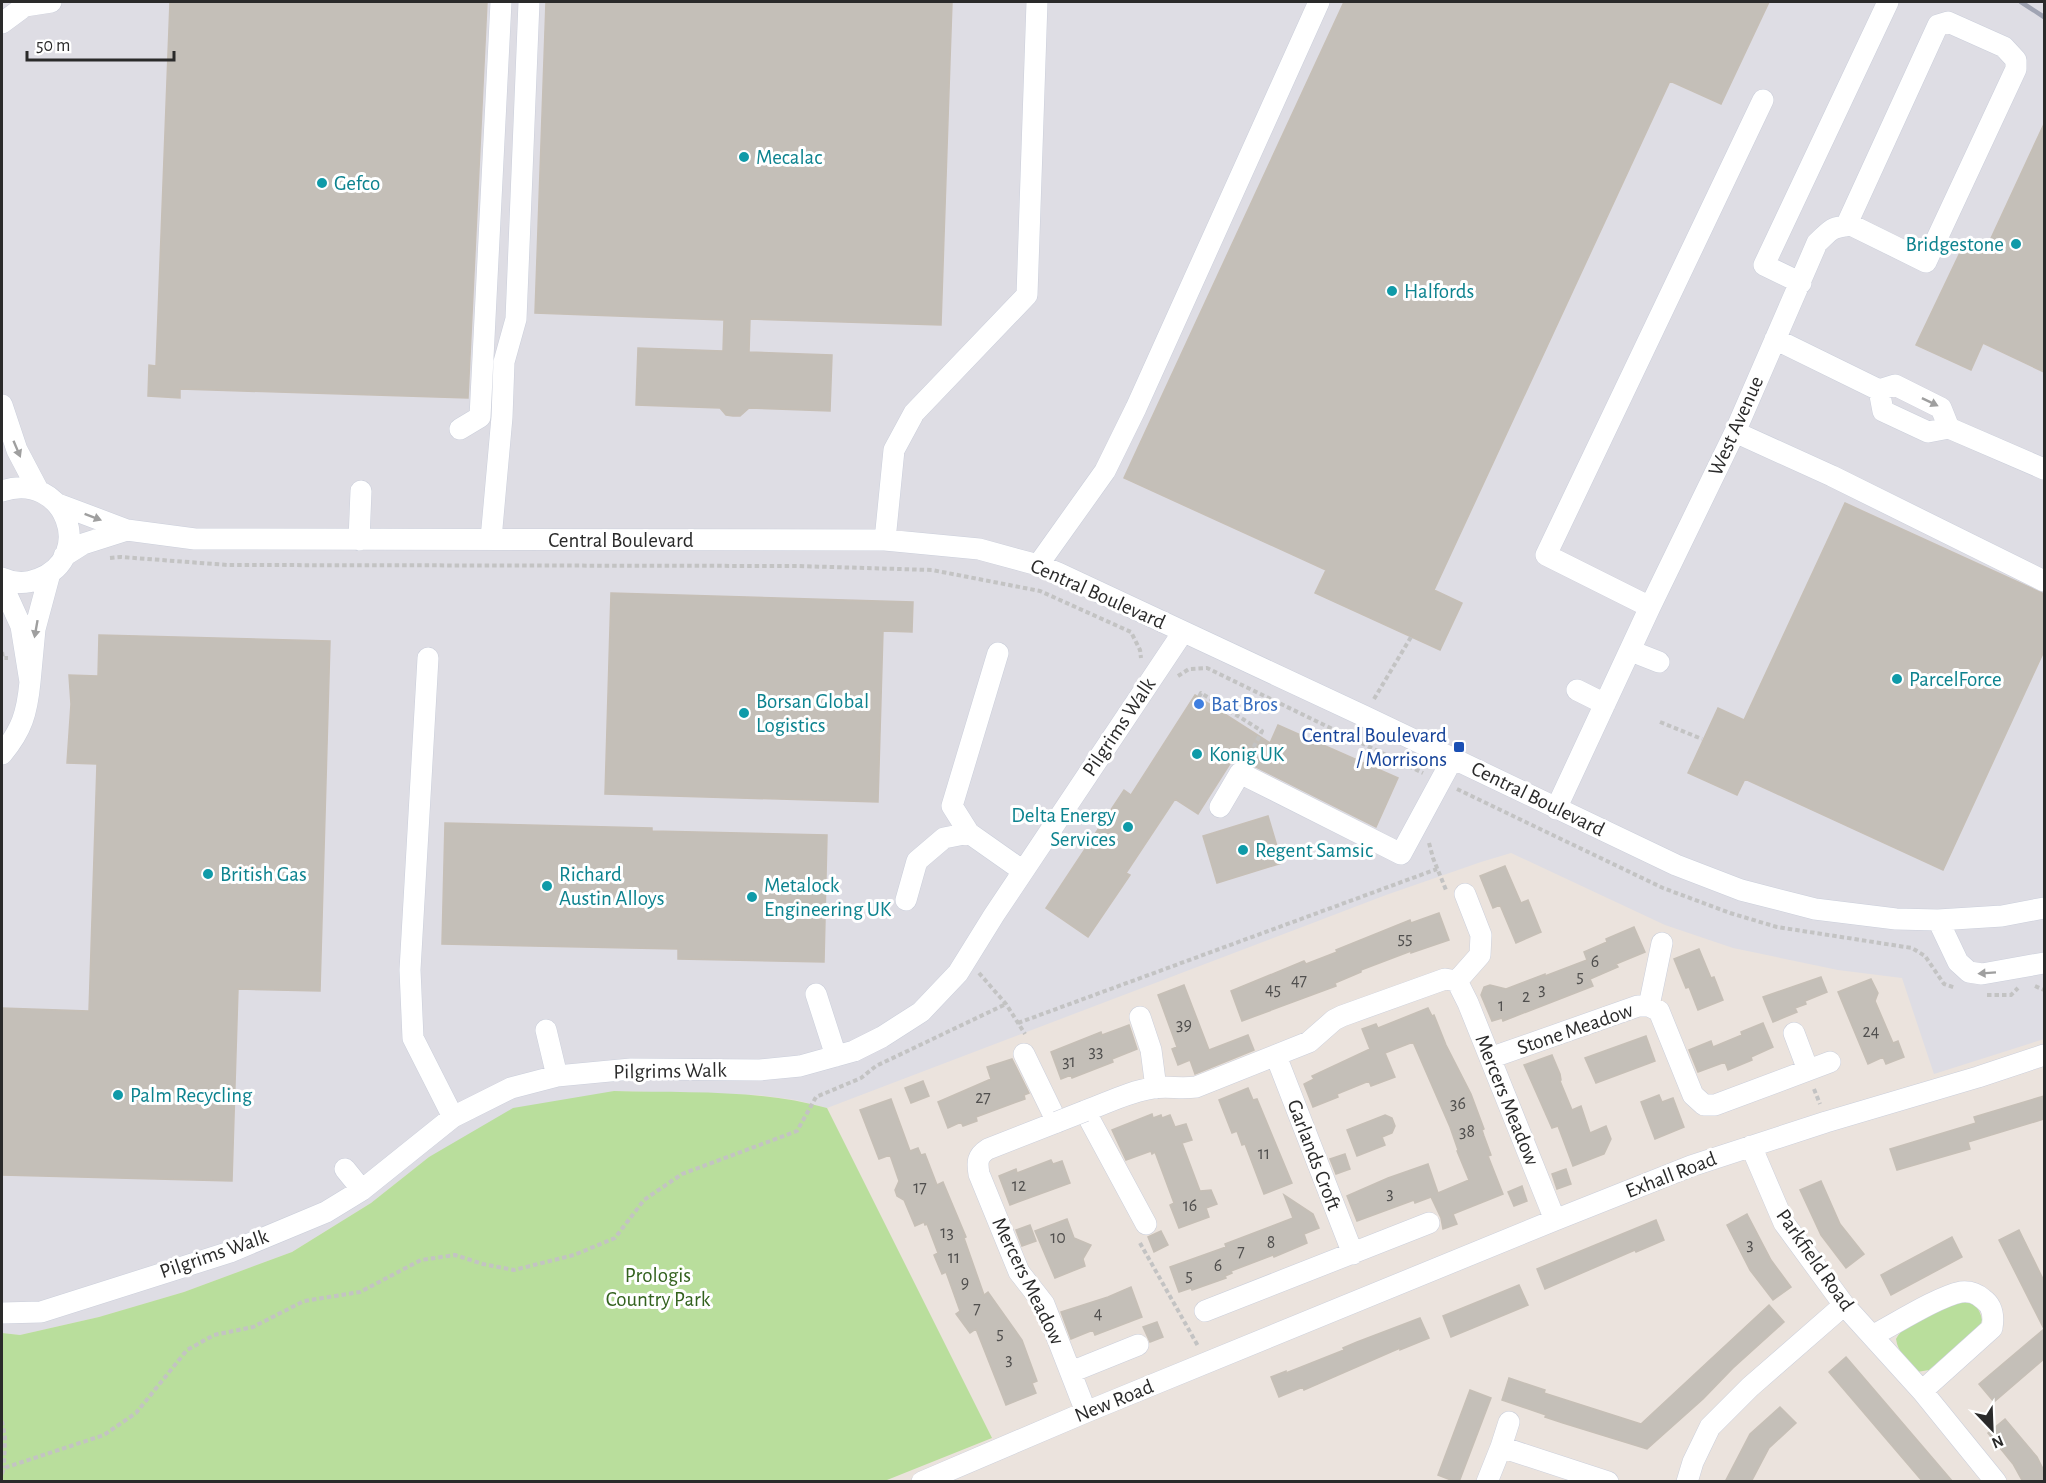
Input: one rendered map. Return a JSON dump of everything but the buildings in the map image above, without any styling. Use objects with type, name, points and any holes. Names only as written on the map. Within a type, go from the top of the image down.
[{"type":"street","points":[[2,23],[25,6],[51,2]]},
{"type":"street","points":[[460,429],[480,417],[501,2]]},
{"type":"street","points":[[491,539],[502,417],[504,362],[516,319],[529,2]]},
{"type":"street","points":[[885,540],[894,450],[914,413],[1027,295],[1037,2]]},
{"type":"street","points":[[1038,565],[1105,471],[1136,408],[1319,2]]},
{"type":"street","points":[[1801,283],[1764,266],[1888,2]]},
{"type":"street","points":[[1948,22],[2004,47],[2016,60],[2016,69],[1926,262],[1851,225],[1846,226],[1938,25],[1948,22]]},
{"type":"street","points":[[1650,607],[1546,555],[1763,99]]},
{"type":"street","name":"West Avenue","points":[[1556,809],[1650,607],[1736,432],[1817,243],[1834,227],[1846,226]]},
{"type":"street","points":[[1775,339],[1879,390],[1895,385],[1941,408],[1949,428],[2044,469]]},
{"type":"street","points":[[2,405],[17,450],[38,490]]},
{"type":"street","points":[[1736,432],[1832,476],[2044,581]]},
{"type":"street","points":[[2,491],[25,487],[38,490]]},
{"type":"street","name":"Central Boulevard","points":[[38,490],[58,504],[127,530],[195,539],[885,540],[979,549],[1038,565],[1364,716],[1676,865],[1741,890],[1815,909],[1896,919],[1938,920],[2002,916],[2044,908]]},
{"type":"street","points":[[359,540],[361,491]]},
{"type":"street","points":[[2,579],[18,583],[35,581],[50,573],[64,556],[69,531],[66,518],[58,504]]},
{"type":"street","name":"Central Boulevard","points":[[64,556],[83,544],[127,530]]},
{"type":"street","points":[[2,754],[14,740],[27,711],[35,629],[50,573]]},
{"type":"street","points":[[2,584],[21,626],[30,682]]},
{"type":"street","name":"Pilgrims Walk","points":[[2,1313],[41,1312],[230,1252],[326,1212],[362,1190],[453,1117],[511,1088],[557,1076],[631,1069],[760,1070],[800,1066],[854,1051],[882,1037],[921,1012],[958,973],[1023,871],[1183,632]]},
{"type":"street","points":[[1631,651],[1659,662]]},
{"type":"street","points":[[998,653],[952,806],[969,833],[1023,871]]},
{"type":"street","points":[[428,658],[410,970],[413,1038],[453,1117]]},
{"type":"street","points":[[1577,690],[1605,704]]},
{"type":"street","points":[[1220,807],[1240,772],[1401,854],[1450,788],[1462,763]]},
{"type":"street","points":[[906,900],[917,861],[944,838],[969,833]]},
{"type":"street","points":[[1456,893],[1481,935],[1480,955],[1457,981]]},
{"type":"street","points":[[1938,920],[1958,962],[1969,972],[1982,974],[2044,963]]},
{"type":"street","points":[[1649,1006],[1662,943]]},
{"type":"street","name":"Mercers Meadow","points":[[1086,1412],[1044,1304],[1019,1272],[979,1174],[977,1162],[980,1155],[988,1149],[1145,1089],[1196,1087],[1309,1042],[1334,1020],[1342,1016],[1444,979],[1457,981],[1555,1220]]},
{"type":"street","points":[[816,993],[836,1056]]},
{"type":"street","name":"Stone Meadow","points":[[1490,1058],[1638,1006],[1649,1006],[1659,1011],[1693,1095],[1704,1106],[1715,1105],[1830,1062]]},
{"type":"street","points":[[1140,1017],[1151,1050],[1156,1088]]},
{"type":"street","points":[[546,1030],[557,1076]]},
{"type":"street","points":[[1794,1033],[1808,1070]]},
{"type":"street","points":[[1024,1054],[1057,1122]]},
{"type":"street","name":"Exhall Road","points":[[1306,1322],[1691,1166],[2044,1055]]},
{"type":"street","name":"Garlands Croft","points":[[1276,1056],[1353,1254]]},
{"type":"street","points":[[1085,1111],[1146,1224]]},
{"type":"street","name":"Parkfield Road","points":[[1751,1146],[1784,1223],[1844,1305],[1922,1391],[1996,1482]]},
{"type":"street","points":[[345,1169],[362,1190]]},
{"type":"street","points":[[1205,1311],[1429,1223]]},
{"type":"street","points":[[1872,1336],[1948,1296],[1974,1292],[1986,1301],[1994,1319],[1992,1328],[1922,1391]]},
{"type":"street","points":[[1687,1482],[1693,1462],[1710,1427],[1750,1387],[1844,1305]]},
{"type":"street","name":"New Road","points":[[922,1482],[1306,1322]]},
{"type":"street","points":[[1071,1372],[1138,1345]]},
{"type":"street","points":[[1487,1482],[1509,1422]]},
{"type":"street","points":[[1501,1447],[1608,1482]]},
{"type":"path","points":[[105,559],[121,557],[228,565],[798,566],[932,570],[1040,591],[1131,632],[1140,650],[1141,665]]},
{"type":"path","points":[[1364,716],[1411,637]]},
{"type":"path","points":[[2,652],[3,658],[26,659]]},
{"type":"path","points":[[1175,678],[1189,669],[1207,668],[1450,788],[1663,888],[1730,913],[1777,927],[1912,948],[1925,956],[1944,984],[1966,992]]},
{"type":"path","points":[[1199,697],[1202,693],[1262,731],[1240,772]]},
{"type":"path","points":[[1660,722],[1702,739]]},
{"type":"path","points":[[1450,788],[1462,763]]},
{"type":"path","points":[[1428,838],[1437,869],[1456,893]]},
{"type":"path","points":[[1018,1023],[1437,869]]},
{"type":"path","points":[[1977,993],[2011,995],[2018,988],[2035,986],[2044,990]]},
{"type":"path","points":[[4,1468],[104,1435],[136,1413],[187,1350],[214,1335],[253,1327],[304,1301],[360,1292],[421,1260],[455,1255],[483,1264],[514,1270],[574,1255],[615,1238],[644,1200],[682,1174],[797,1131],[816,1097],[861,1078],[876,1066],[1006,1004]]},
{"type":"path","points":[[1808,1070],[1826,1122]]},
{"type":"path","points":[[2,1421],[5,1437],[2,1474]]},
{"type":"shaded area","points":[[2,2],[2044,2],[2044,1039],[1934,1074],[1902,978],[1838,970],[1733,948],[1665,925],[1511,853],[1386,895],[827,1108],[796,1100],[758,1095],[614,1091],[429,1157],[371,1203],[292,1252],[184,1292],[99,1317],[20,1335],[2,1333]]},
{"type":"green space","name":"Prologis Country Park","points":[[614,1091],[748,1095],[827,1108],[992,1438],[882,1482],[2,1481],[2,1333],[20,1335],[99,1317],[184,1292],[292,1252],[371,1203],[429,1157],[513,1108]]},
{"type":"green space","points":[[1960,1300],[1972,1303],[1977,1308],[1982,1320],[1980,1326],[1929,1370],[1917,1372],[1901,1353],[1896,1339],[1901,1332],[1916,1321]]},
{"type":"railway","points":[[2021,2],[2044,17]]},
{"type":"place","name":"Mecalac","points":[[744,157]]},
{"type":"place","name":"Gefco","points":[[322,183]]},
{"type":"place","name":"Bridgestone","points":[[2016,244]]},
{"type":"place","name":"Halfords","points":[[1392,291]]},
{"type":"place","name":"ParcelForce","points":[[1897,679]]},
{"type":"place","name":"Bat Bros","points":[[1199,704]]},
{"type":"place","name":"Borsan Global Logistics","points":[[744,713]]},
{"type":"place","name":"Central Boulevard / Morrisons","points":[[1459,747]]},
{"type":"place","name":"Konig UK","points":[[1197,754]]},
{"type":"place","name":"Delta Energy Services","points":[[1128,827]]},
{"type":"place","name":"Regent Samsic","points":[[1243,850]]},
{"type":"place","name":"British Gas","points":[[208,874]]},
{"type":"place","name":"Richard Austin Alloys","points":[[547,886]]},
{"type":"place","name":"Metalock Engineering UK","points":[[752,897]]},
{"type":"place","name":"Palm Recycling","points":[[118,1095]]}]
